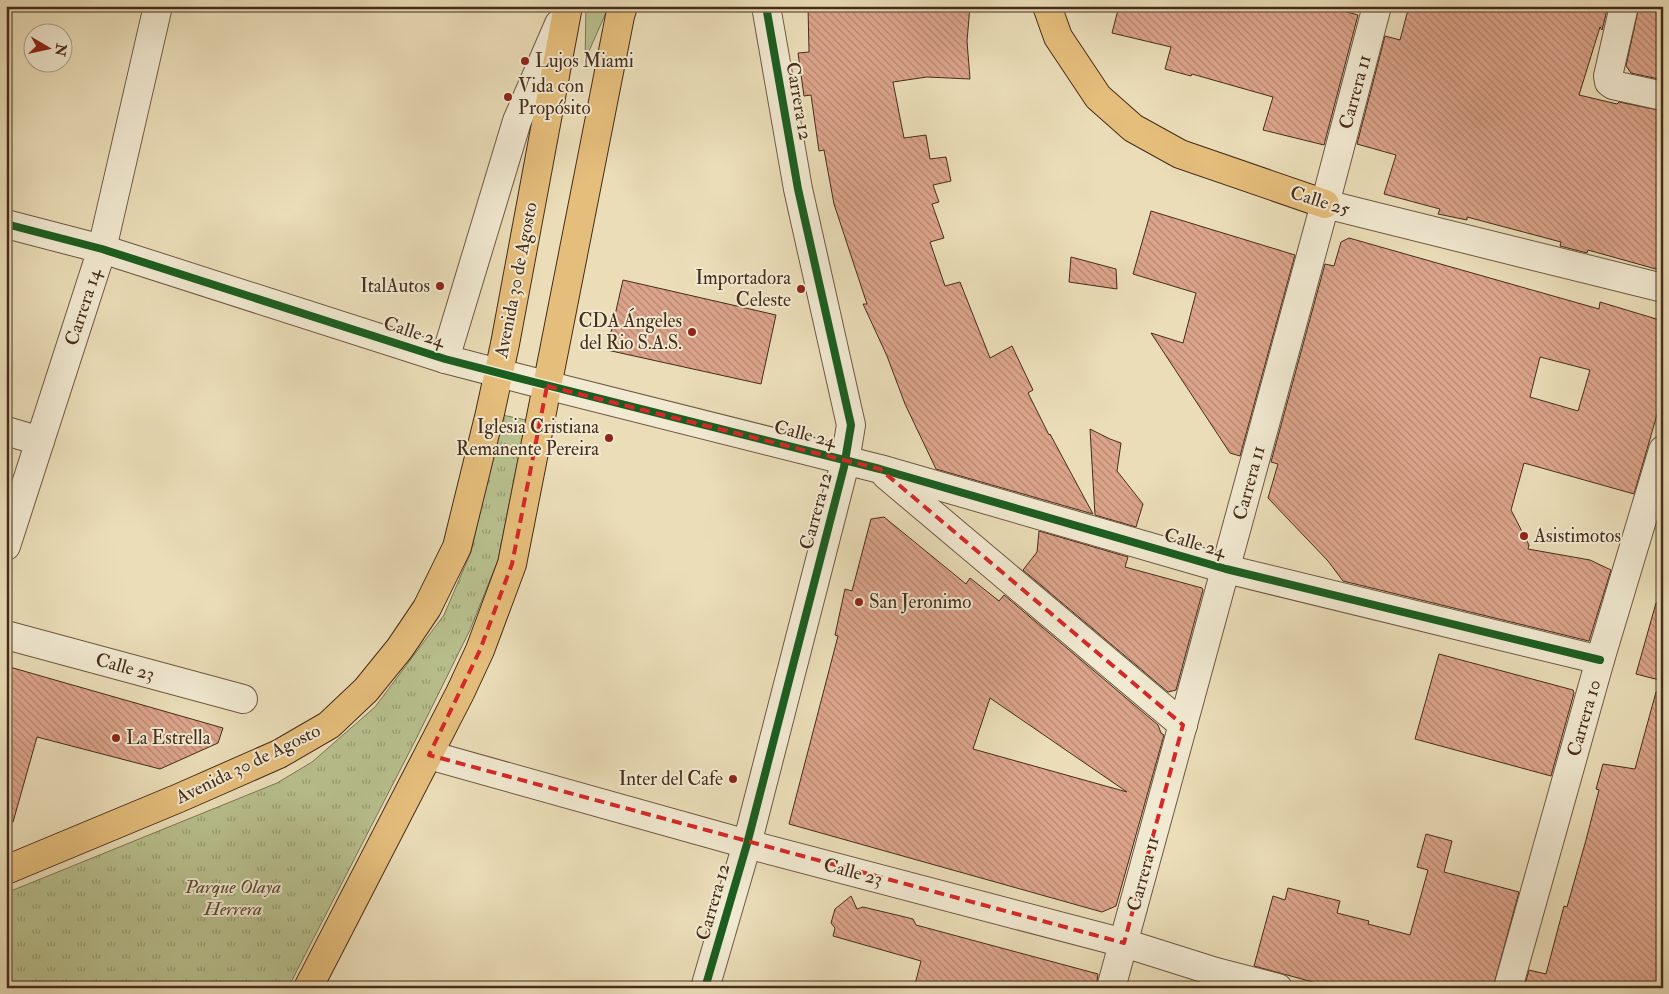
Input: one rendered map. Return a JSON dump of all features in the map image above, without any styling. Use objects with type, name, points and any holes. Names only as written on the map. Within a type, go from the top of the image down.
[{"type":"main road","name":"Avenida 30 de Agosto","points":[[6,870],[279,754],[329,725],[366,690],[400,648],[426,608],[457,547],[498,372],[567,6]]},
{"type":"main road","points":[[308,988],[480,650],[512,564],[618,26],[624,6]]},
{"type":"main road","name":"Calle 25","points":[[1046,6],[1058,37],[1098,97],[1133,128],[1180,154],[1325,204]]},
{"type":"street","name":"Carrera 14","points":[[6,546],[102,249],[158,6]]},
{"type":"street","points":[[445,359],[517,121],[567,6]]},
{"type":"street","name":"Carrera 12","points":[[705,988],[747,844],[845,460],[851,425],[798,189],[766,6]]},
{"type":"street","name":"Carrera 11","points":[[1111,988],[1325,204],[1377,6]]},
{"type":"street","points":[[1624,6],[1608,76],[1609,82],[1613,85],[1663,96]]},
{"type":"street","name":"Calle 25","points":[[1325,204],[1663,288]]},
{"type":"street","name":"Calle 24","points":[[6,224],[102,249],[445,359],[880,469],[1226,569],[1600,660]]},
{"type":"street","points":[[6,431],[40,441]]},
{"type":"street","name":"Carrera 10","points":[[1508,988],[1600,660],[1663,450]]},
{"type":"street","points":[[880,469],[1183,725]]},
{"type":"street","name":"Calle 23","points":[[6,635],[243,699]]},
{"type":"street","name":"Calle 23","points":[[428,755],[747,844],[1124,943],[1218,980],[1278,988]]},
{"type":"highlighted area","points":[[547,386],[880,469],[1183,725],[1124,943],[429,755],[480,650],[512,564]]},
{"type":"green space","points":[[586,6],[609,6],[585,60]]},
{"type":"green space","name":"Parque Olaya Herrera","points":[[502,415],[526,420],[498,560],[470,630],[288,988],[6,988],[6,893],[277,783],[312,762],[375,707],[444,615],[471,552]]},
{"type":"building","points":[[808,6],[970,6],[967,41],[970,79],[927,77],[893,82],[904,138],[926,135],[930,159],[946,157],[951,181],[933,185],[939,202],[932,204],[944,238],[930,242],[945,286],[960,282],[990,358],[1012,346],[1033,390],[1028,393],[1093,514],[936,469],[905,404],[887,356],[863,304],[867,304],[834,204],[824,150],[819,151],[811,95],[804,96],[798,53],[809,52]]},
{"type":"building","points":[[1119,6],[1325,6],[1358,15],[1324,145],[1263,130],[1273,97],[1192,74],[1191,76],[1165,69],[1171,47],[1112,33]]},
{"type":"building","points":[[1409,6],[1537,6],[1547,8],[1547,6],[1608,6],[1602,30],[1600,27],[1579,95],[1617,104],[1619,102],[1663,111],[1663,271],[1588,250],[1587,253],[1560,246],[1561,242],[1467,217],[1467,220],[1438,214],[1440,209],[1384,194],[1396,155],[1357,144],[1385,36],[1400,40]]},
{"type":"building","points":[[1639,6],[1663,6],[1663,80],[1631,73],[1626,66]]},
{"type":"building","points":[[1151,211],[1295,255],[1240,456],[1230,453],[1151,333],[1183,343],[1196,293],[1133,274]]},
{"type":"building","points":[[1349,238],[1599,309],[1600,302],[1663,321],[1663,394],[1634,494],[1524,463],[1511,510],[1529,545],[1528,549],[1590,560],[1611,570],[1589,641],[1343,581],[1328,561],[1268,498],[1278,464],[1271,462],[1325,264],[1334,266],[1341,242]],"holes":[[[1540,357],[1590,370],[1578,411],[1530,397]]]},
{"type":"building","points":[[1071,257],[1116,269],[1117,289],[1069,282]]},
{"type":"building","name":"CDA Ángeles del Rio S.A.S.","points":[[623,280],[776,315],[761,384],[607,350]]},
{"type":"building","points":[[1090,429],[1121,443],[1117,471],[1143,504],[1136,527],[1095,515]]},
{"type":"building","points":[[884,517],[966,584],[970,578],[999,601],[1004,595],[1158,725],[1161,733],[1164,735],[1116,906],[1102,912],[789,824],[838,636],[835,635],[845,589],[852,591],[871,519]],"holes":[[[990,698],[1127,792],[973,749]]]},
{"type":"building","points":[[1039,531],[1128,557],[1125,567],[1202,588],[1176,690],[1168,692],[1023,570],[1037,552]]},
{"type":"building","points":[[1656,603],[1663,604],[1663,681],[1636,674]]},
{"type":"building","points":[[1439,654],[1573,690],[1574,693],[1551,776],[1415,739]]},
{"type":"building","points":[[6,666],[223,728],[218,743],[160,769],[37,737],[13,822],[6,821]]},
{"type":"building","points":[[1656,692],[1663,693],[1663,988],[1524,988],[1529,970],[1546,974],[1564,906],[1567,907],[1586,840],[1599,790],[1596,789],[1603,764],[1635,769]]},
{"type":"building","points":[[1426,834],[1452,841],[1444,872],[1519,892],[1493,988],[1335,988],[1254,966],[1273,896],[1285,900],[1288,888],[1340,901],[1337,913],[1369,921],[1368,924],[1410,935],[1428,870],[1417,867]]},
{"type":"building","points":[[851,896],[857,909],[863,907],[913,919],[916,925],[1098,974],[1096,988],[914,988],[921,961],[833,936],[835,928],[831,923],[835,909]]},
{"type":"cycle path","points":[[705,988],[747,844],[844,467],[851,425],[798,189],[766,6]]},
{"type":"cycle path","points":[[6,224],[102,249],[445,359],[880,469],[1226,569],[1600,660]]},
{"type":"place","name":"Lujos Miami","points":[[525,61]]},
{"type":"place","name":"Vida con Propósito","points":[[508,97]]},
{"type":"place","name":"ItalAutos","points":[[440,286]]},
{"type":"place","name":"Importadora Celeste","points":[[801,289]]},
{"type":"place","name":"CDA Ángeles del Rio S.A.S.","points":[[692,332]]},
{"type":"place","name":"Iglesia Cristiana Remanente Pereira","points":[[609,438]]},
{"type":"place","name":"Asistimotos","points":[[1524,536]]},
{"type":"place","name":"San Jeronimo","points":[[859,602]]},
{"type":"place","name":"La Estrella","points":[[116,738]]},
{"type":"place","name":"Inter del Cafe","points":[[733,779]]}]
